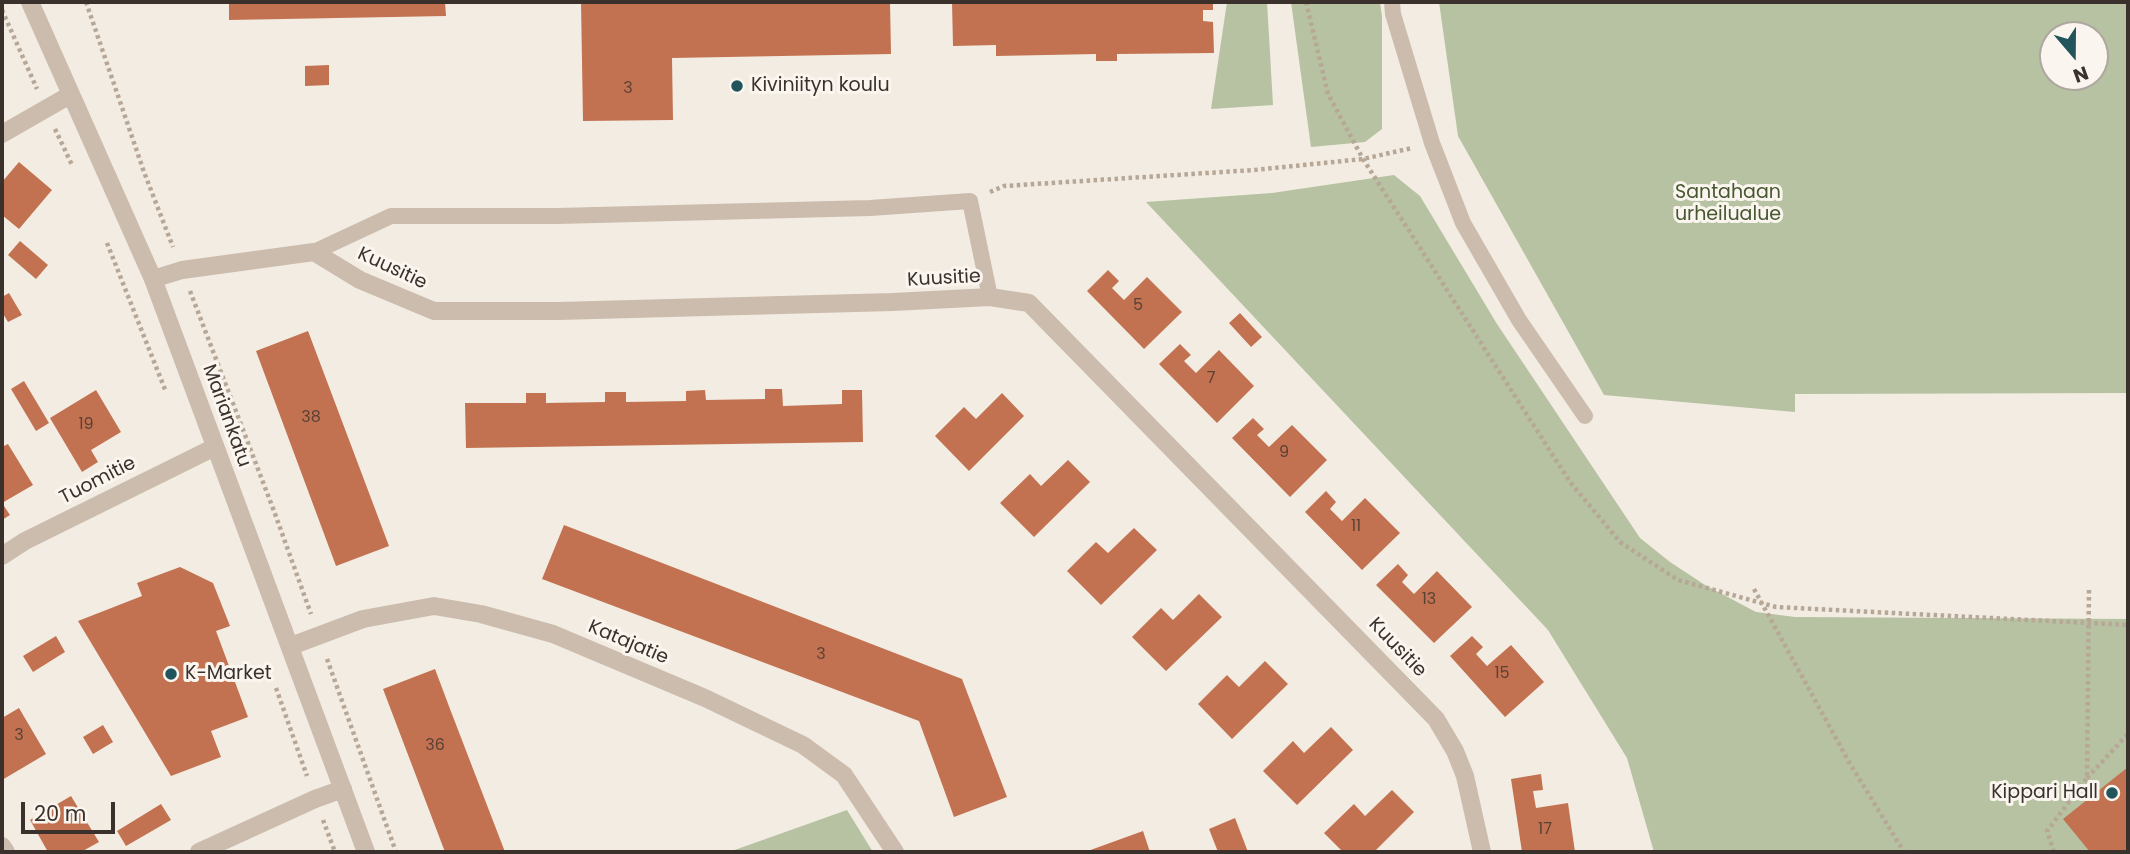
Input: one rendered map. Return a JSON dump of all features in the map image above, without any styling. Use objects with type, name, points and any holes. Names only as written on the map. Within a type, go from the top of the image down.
[{"type":"street","name":"Mariankatu","points":[[30,2],[153,279],[366,852]]},
{"type":"street","points":[[2,134],[70,95]]},
{"type":"street","points":[[153,279],[181,270],[314,252]]},
{"type":"street","name":"Kuusitie","points":[[314,252],[360,280],[434,311],[558,311],[990,297],[1030,303],[1436,719],[1455,751],[1465,776],[1482,852]]},
{"type":"street","name":"Tuomitie","points":[[2,556],[25,541],[215,447]]},
{"type":"street","name":"Katajatie","points":[[291,646],[363,619],[434,606],[481,614],[553,634],[705,698],[803,746],[844,775],[895,852]]},
{"type":"street","points":[[200,852],[315,799],[343,789]]},
{"type":"street","points":[[2,846],[6,852]]},
{"type":"lane","points":[[1392,2],[1393,14],[1432,143],[1463,223],[1519,320],[1585,416]]},
{"type":"lane","points":[[314,252],[391,216],[584,216],[870,208],[970,201],[990,297]]},
{"type":"path","points":[[86,2],[144,172],[274,511],[396,852]]},
{"type":"path","points":[[1306,2],[1328,94],[1363,159],[1570,482],[1620,542],[1678,580],[1776,607],[2128,625]]},
{"type":"path","points":[[2,10],[78,177]]},
{"type":"path","points":[[970,201],[1004,186],[1254,170],[1363,159],[1432,143]]},
{"type":"path","points":[[104,234],[166,394]]},
{"type":"path","points":[[1754,589],[1849,762],[1904,852]]},
{"type":"path","points":[[2087,778],[2089,589]]},
{"type":"path","points":[[274,684],[335,852]]},
{"type":"path","points":[[2054,852],[2047,831],[2087,778],[2128,734]]},
{"type":"green space","points":[[1227,2],[1267,2],[1273,105],[1211,109]]},
{"type":"green space","points":[[1291,2],[1380,2],[1382,129],[1365,142],[1311,147]]},
{"type":"green space","name":"Santahaan urheilualue","points":[[1439,2],[2128,2],[2128,393],[1795,394],[1795,412],[1604,395],[1458,136]]},
{"type":"green space","points":[[1394,175],[1420,196],[1497,324],[1640,538],[1705,585],[1756,612],[1795,617],[2128,619],[2128,852],[1654,852],[1627,758],[1548,630],[1146,202],[1272,193]]},
{"type":"green space","points":[[847,810],[873,852],[729,852]]},
{"type":"building","points":[[229,2],[445,2],[446,16],[229,20]]},
{"type":"building","points":[[581,2],[890,2],[891,54],[672,58],[673,120],[583,121]]},
{"type":"building","points":[[952,2],[1213,2],[1213,10],[1203,10],[1203,21],[1213,22],[1214,53],[1117,54],[1117,61],[1096,61],[1096,54],[996,56],[996,45],[953,46]]},
{"type":"building","points":[[329,65],[329,85],[305,86],[305,66]]},
{"type":"building","points":[[19,162],[52,190],[19,229],[2,215],[2,182]]},
{"type":"building","points":[[20,241],[48,265],[36,279],[8,255]]},
{"type":"building","points":[[1108,270],[1119,281],[1112,288],[1124,300],[1147,277],[1182,312],[1144,349],[1087,291]]},
{"type":"building","points":[[9,293],[22,315],[8,322],[2,312],[2,297]]},
{"type":"building","points":[[1240,313],[1262,337],[1251,347],[1229,323]]},
{"type":"building","points":[[308,331],[389,546],[336,566],[256,351]]},
{"type":"building","points":[[1180,344],[1191,355],[1184,361],[1196,373],[1219,350],[1254,386],[1217,423],[1159,364]]},
{"type":"building","points":[[24,381],[49,423],[36,431],[11,389]]},
{"type":"building","points":[[765,389],[782,389],[783,406],[842,404],[842,390],[862,390],[863,442],[466,448],[465,403],[526,403],[526,393],[546,393],[546,403],[605,402],[605,392],[626,392],[626,402],[686,401],[686,391],[705,390],[706,400],[765,399]]},
{"type":"building","points":[[96,390],[121,432],[91,450],[98,462],[82,472],[50,418]]},
{"type":"building","points":[[1002,393],[1024,416],[969,471],[935,436],[964,407],[976,419]]},
{"type":"building","points":[[1253,418],[1264,429],[1257,435],[1269,447],[1292,425],[1327,460],[1290,497],[1232,438]]},
{"type":"building","points":[[8,444],[33,485],[2,503],[2,447]]},
{"type":"building","points":[[1068,460],[1090,482],[1034,537],[1000,503],[1030,474],[1041,486]]},
{"type":"building","points":[[1326,491],[1336,502],[1330,509],[1342,521],[1365,498],[1400,533],[1362,570],[1305,512]]},
{"type":"building","points":[[2,503],[10,515],[2,520]]},
{"type":"building","points":[[564,525],[962,679],[1007,797],[954,817],[919,721],[542,579]]},
{"type":"building","points":[[1134,528],[1157,550],[1101,605],[1067,571],[1096,542],[1108,553]]},
{"type":"building","points":[[1398,564],[1408,575],[1402,582],[1414,594],[1437,571],[1472,607],[1434,643],[1376,585]]},
{"type":"building","name":"K-Market","points":[[180,567],[213,583],[230,626],[216,631],[248,717],[211,731],[221,757],[171,776],[78,621],[142,596],[137,583]]},
{"type":"building","points":[[1199,594],[1222,617],[1166,671],[1132,637],[1161,608],[1173,620]]},
{"type":"building","points":[[56,636],[65,652],[33,672],[23,656]]},
{"type":"building","points":[[1472,636],[1483,647],[1476,654],[1487,666],[1511,645],[1544,682],[1505,717],[1450,656]]},
{"type":"building","points":[[1265,661],[1288,684],[1232,739],[1198,704],[1227,675],[1239,687]]},
{"type":"building","points":[[435,669],[505,852],[445,852],[383,689]]},
{"type":"building","points":[[19,708],[46,754],[2,780],[2,718]]},
{"type":"building","points":[[103,725],[113,742],[93,754],[83,737]]},
{"type":"building","points":[[1331,727],[1353,750],[1297,805],[1263,771],[1293,741],[1304,753]]},
{"type":"building","name":"Kippari Hall","points":[[2128,767],[2128,852],[2090,852],[2063,819]]},
{"type":"building","points":[[1541,774],[1543,790],[1533,791],[1536,808],[1568,803],[1575,852],[1522,852],[1511,779]]},
{"type":"building","points":[[1392,790],[1414,812],[1374,852],[1343,852],[1324,833],[1354,804],[1365,816]]},
{"type":"building","points":[[71,796],[99,842],[81,852],[48,852],[30,820]]},
{"type":"building","points":[[161,804],[171,820],[126,846],[117,831]]},
{"type":"building","points":[[1235,818],[1248,852],[1218,852],[1209,829]]},
{"type":"building","points":[[1143,831],[1150,852],[1085,852]]},
{"type":"place","name":"Kiviniityn koulu","points":[[737,86]]},
{"type":"place","name":"K-Market","points":[[171,674]]},
{"type":"place","name":"Kippari Hall","points":[[2112,793]]}]
